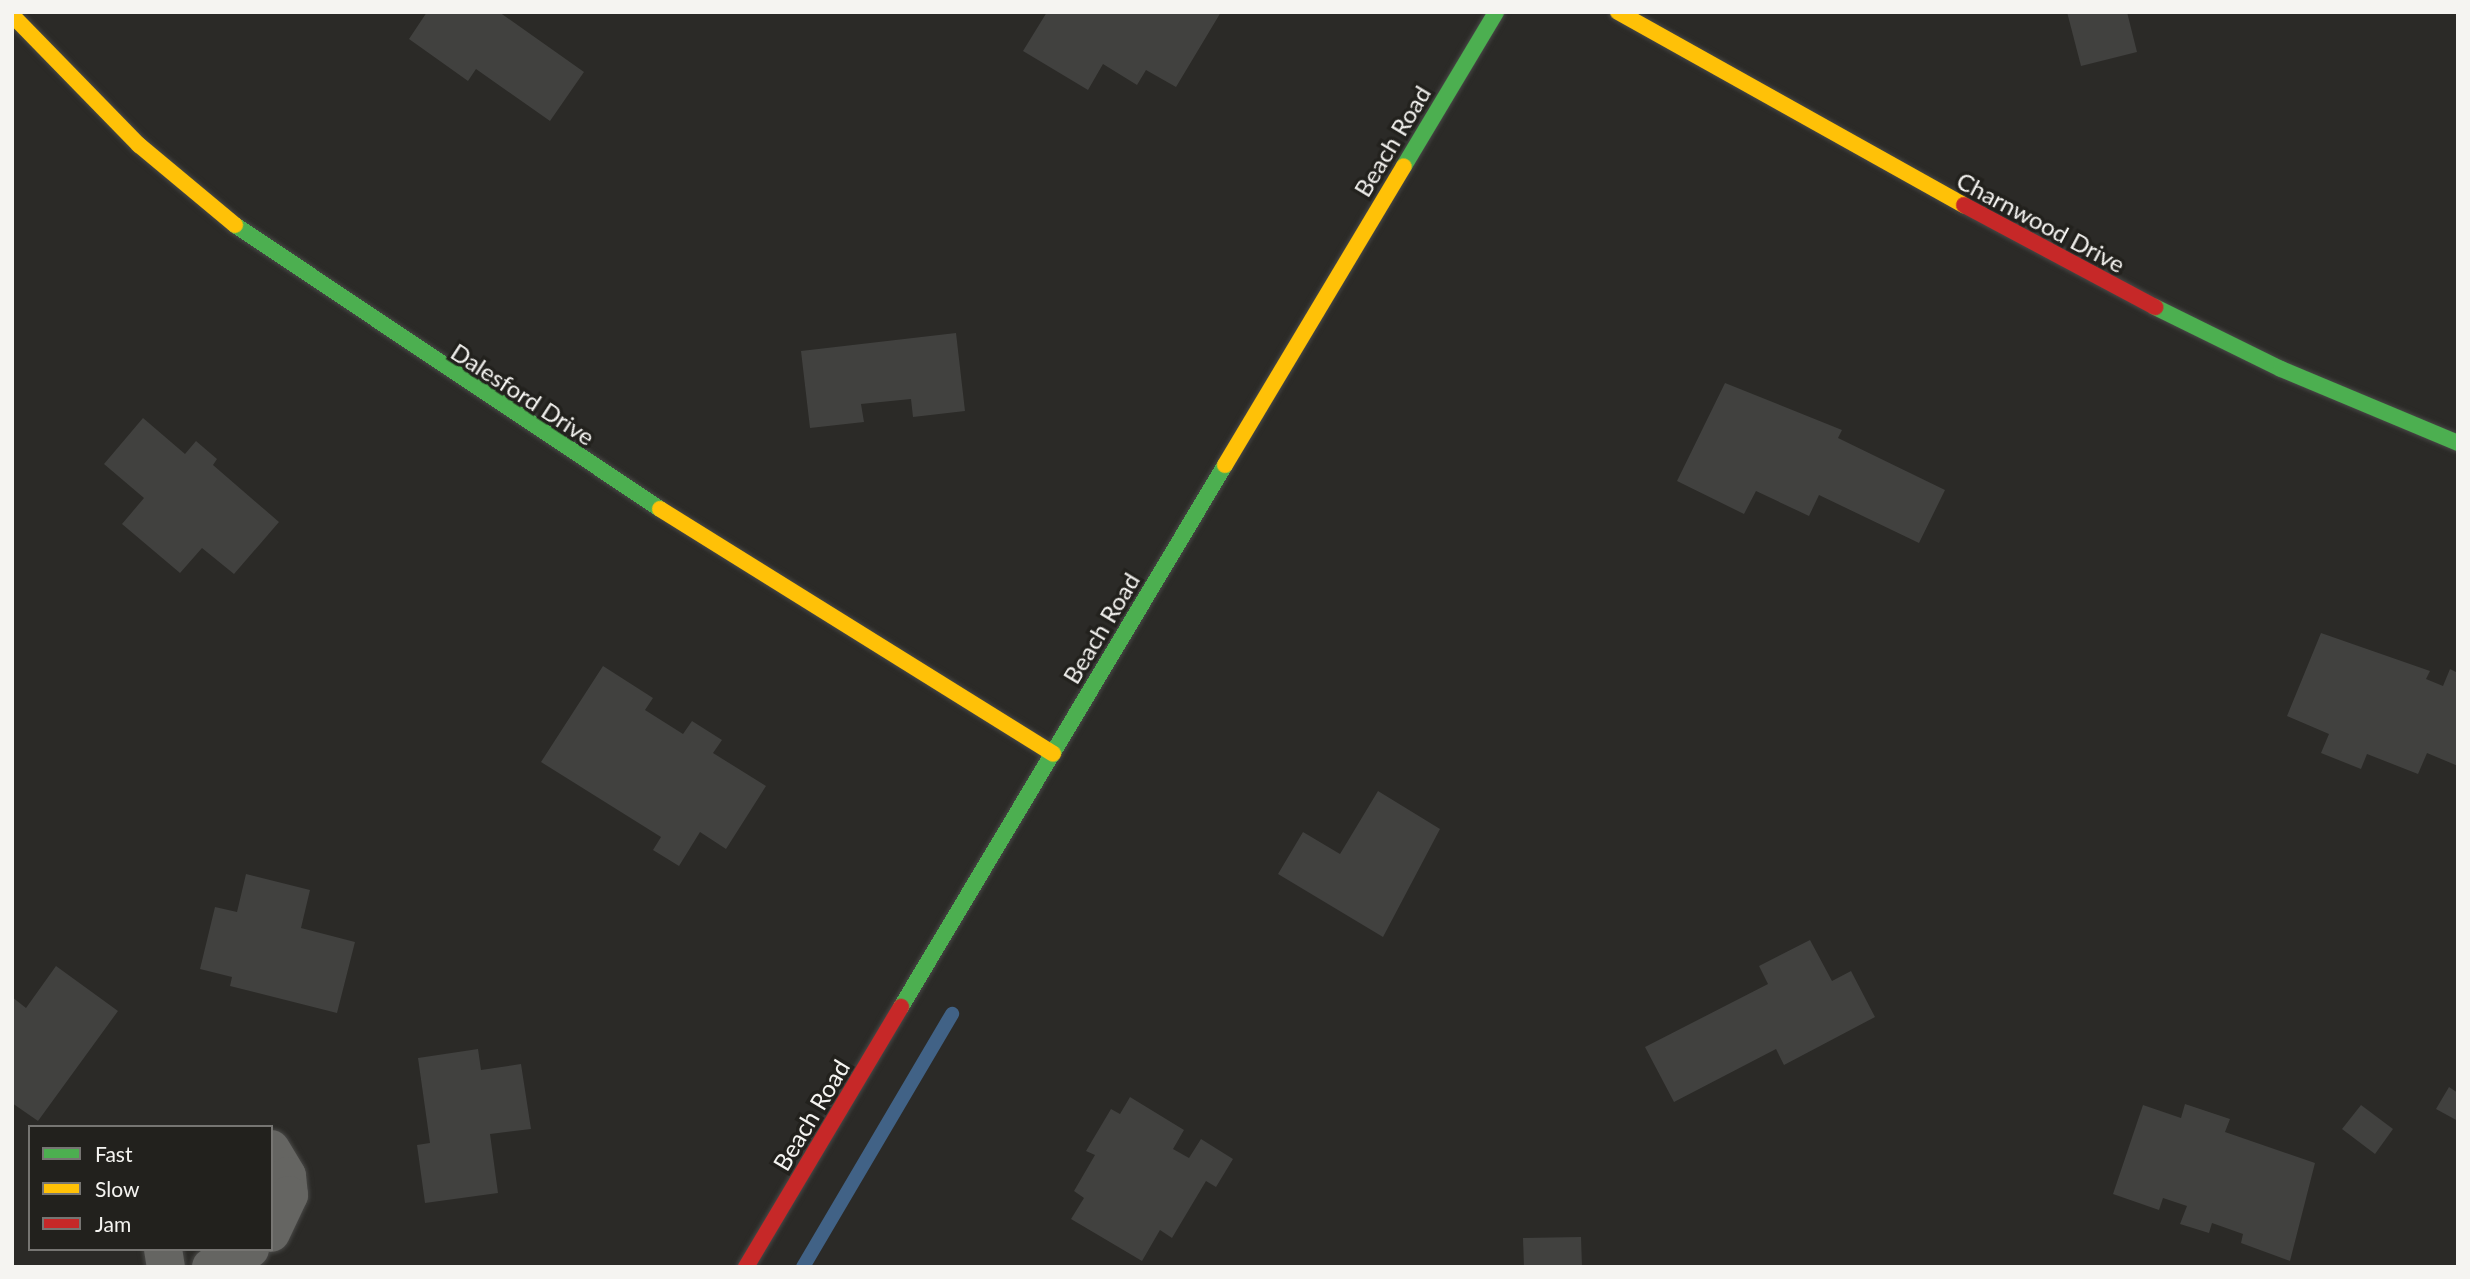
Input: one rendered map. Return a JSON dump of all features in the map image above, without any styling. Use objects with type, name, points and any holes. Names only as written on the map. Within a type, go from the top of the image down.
[{"type":"street","name":"Beach Road","points":[[746,1267],[1496,12]]},
{"type":"street","name":"Charnwood Drive","points":[[1618,12],[2085,273],[2281,369],[2458,443]]},
{"type":"street","name":"Dalesford Drive","points":[[12,15],[139,145],[246,234],[533,429],[1052,754]]},
{"type":"street","points":[[273,1152],[287,1175],[289,1195],[273,1229]]},
{"type":"street","points":[[211,1267],[246,1251]]},
{"type":"building","points":[[427,12],[499,12],[584,72],[550,121],[476,69],[468,81],[409,39]]},
{"type":"building","points":[[1047,12],[1221,12],[1176,87],[1146,70],[1137,85],[1103,64],[1088,90],[1023,51]]},
{"type":"building","points":[[2067,12],[2127,12],[2137,52],[2081,66]]},
{"type":"building","points":[[956,333],[965,411],[913,417],[911,399],[861,404],[864,422],[810,428],[801,351]]},
{"type":"building","points":[[1725,383],[1842,430],[1838,438],[1945,490],[1919,543],[1819,495],[1809,516],[1756,491],[1744,514],[1677,481]]},
{"type":"building","points":[[143,418],[185,454],[196,441],[217,459],[213,465],[279,522],[234,574],[202,548],[180,573],[122,524],[144,498],[104,464]]},
{"type":"building","points":[[2321,633],[2430,671],[2426,679],[2443,686],[2450,669],[2458,673],[2458,766],[2427,753],[2418,774],[2367,754],[2361,769],[2321,753],[2329,734],[2287,716]]},
{"type":"building","points":[[603,666],[653,698],[645,710],[683,734],[692,721],[722,740],[713,753],[766,786],[726,849],[700,832],[679,866],[653,850],[661,837],[541,762]]},
{"type":"building","points":[[1378,791],[1440,829],[1383,937],[1278,874],[1303,832],[1340,854]]},
{"type":"building","points":[[246,874],[310,890],[301,928],[355,942],[337,1013],[230,986],[232,977],[200,969],[215,907],[237,912]]},
{"type":"building","points":[[1810,940],[1832,981],[1851,971],[1875,1017],[1784,1065],[1776,1049],[1674,1102],[1645,1047],[1768,984],[1759,966]]},
{"type":"building","points":[[56,966],[118,1011],[38,1121],[12,1103],[12,997],[26,1008]]},
{"type":"building","points":[[478,1049],[481,1070],[521,1064],[531,1129],[490,1134],[498,1193],[425,1203],[417,1145],[430,1143],[418,1058]]},
{"type":"building","points":[[2449,1087],[2458,1093],[2458,1121],[2436,1109]]},
{"type":"building","points":[[1130,1097],[1184,1130],[1173,1149],[1189,1158],[1201,1139],[1233,1159],[1216,1187],[1206,1181],[1172,1238],[1160,1230],[1142,1261],[1071,1219],[1084,1198],[1074,1191],[1095,1155],[1086,1151],[1111,1109],[1120,1114]]},
{"type":"building","points":[[2185,1104],[2230,1119],[2225,1132],[2315,1163],[2290,1261],[2241,1243],[2243,1234],[2212,1223],[2209,1233],[2180,1224],[2187,1206],[2163,1198],[2159,1210],[2113,1194],[2143,1105],[2181,1118]]},
{"type":"building","points":[[2361,1105],[2393,1129],[2375,1154],[2342,1129]]},
{"type":"building","points":[[1581,1237],[1582,1267],[1524,1267],[1523,1238]]},
{"type":"waterway","points":[[803,1267],[952,1014]]},
{"type":"traffic: fast","points":[[1404,166],[1496,12]]},
{"type":"traffic: fast","points":[[235,225],[660,509]]},
{"type":"traffic: fast","points":[[2155,307],[2281,369],[2458,443]]},
{"type":"traffic: fast","points":[[901,1007],[1225,465]]},
{"type":"traffic: slow","points":[[1618,12],[1964,205]]},
{"type":"traffic: slow","points":[[12,15],[139,145],[235,225]]},
{"type":"traffic: slow","points":[[1225,465],[1404,166]]},
{"type":"traffic: slow","points":[[660,509],[1053,754]]},
{"type":"traffic: jam","points":[[1964,205],[2155,307]]},
{"type":"traffic: jam","points":[[746,1267],[901,1007]]}]
